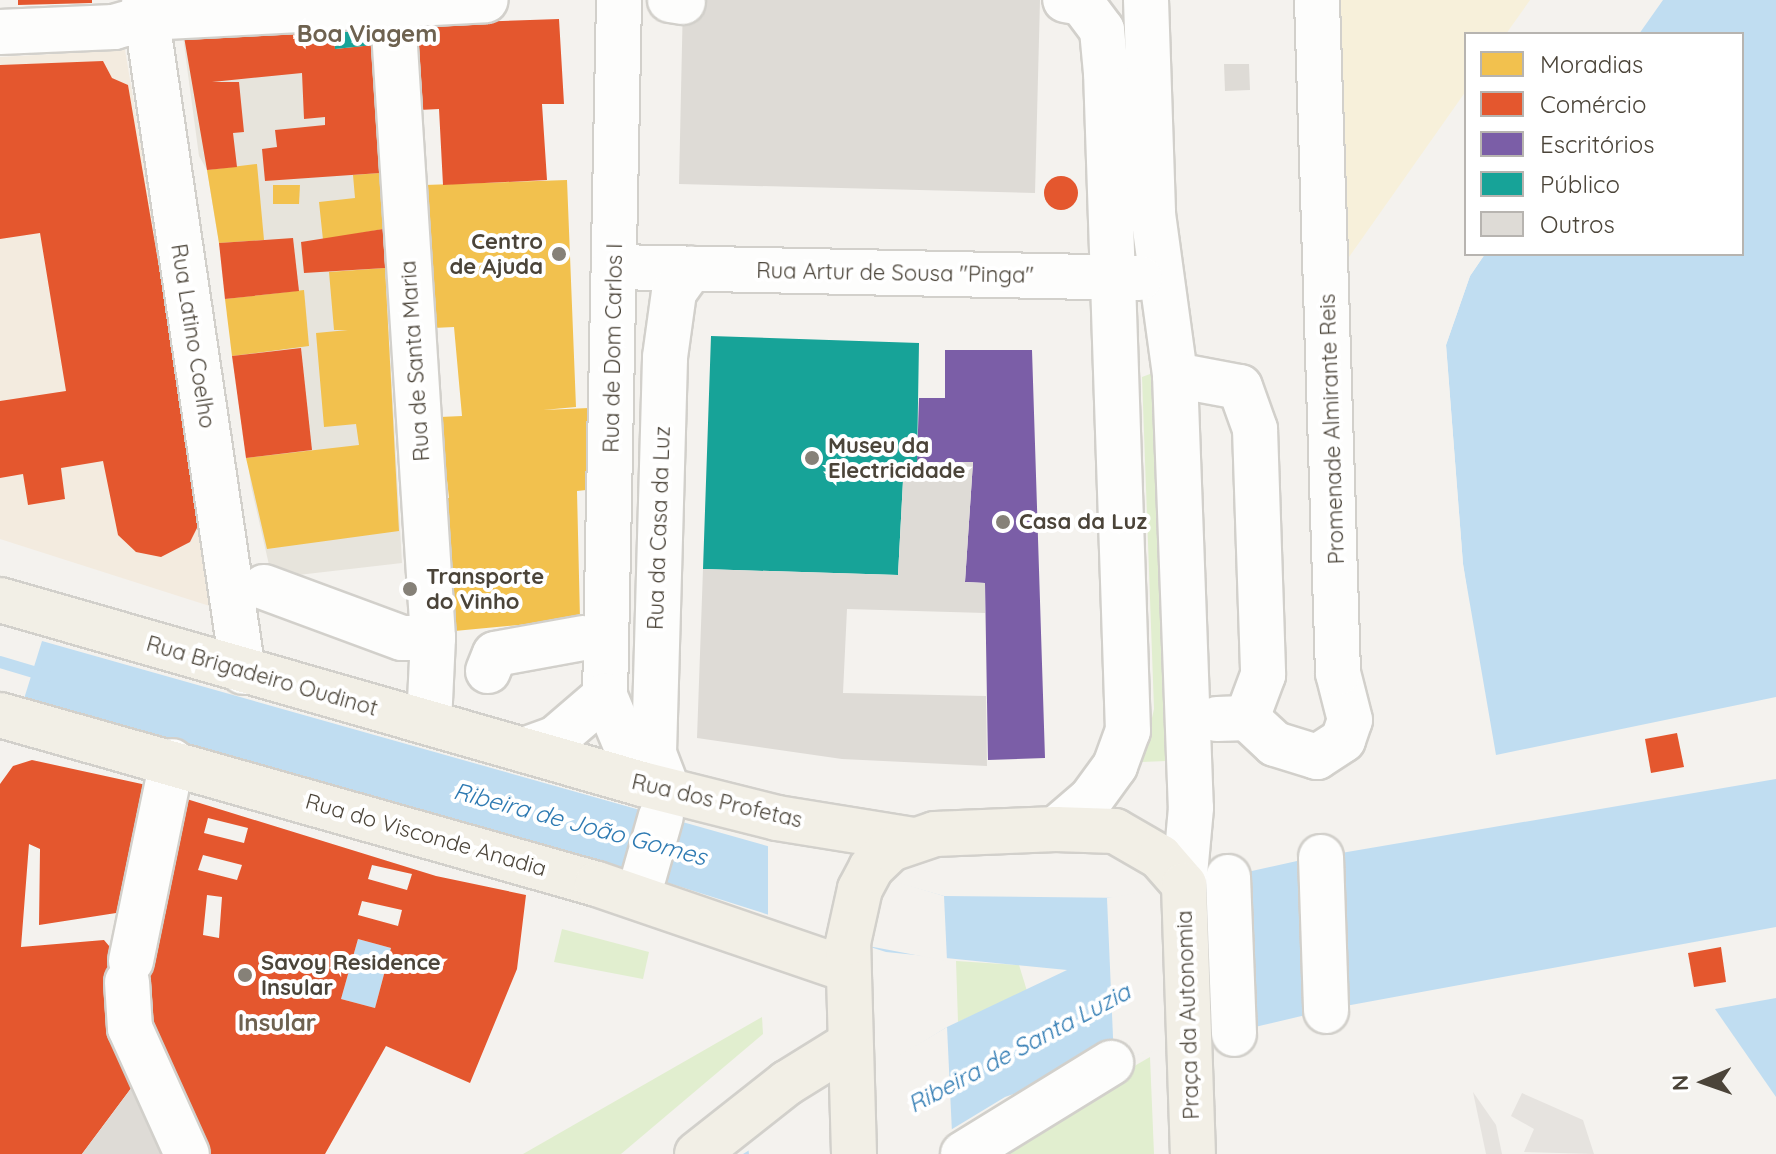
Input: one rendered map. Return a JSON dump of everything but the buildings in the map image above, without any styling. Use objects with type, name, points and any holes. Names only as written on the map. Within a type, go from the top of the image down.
[{"type":"main road","name":"Rua Brigadeiro Oudinot","points":[[0,600],[524,750]]},
{"type":"main road","name":"Rua do Visconde Anadia","points":[[0,715],[172,761],[848,956]]},
{"type":"main road","name":"Rua dos Profetas","points":[[524,750],[657,797],[913,840]]},
{"type":"main road","name":"Praça da Autonomia","points":[[854,1154],[848,956],[857,898],[871,868],[891,849],[935,834],[1056,829],[1115,831],[1160,857],[1184,885],[1193,1154]]},
{"type":"main road","points":[[697,1154],[787,1083],[851,1064]]},
{"type":"street","points":[[0,32],[123,26],[145,9],[486,0]]},
{"type":"street","name":"Rua de Dom Carlos I","points":[[619,0],[605,696],[657,797]]},
{"type":"street","points":[[1056,829],[1091,799],[1115,766],[1128,731],[1102,30],[1082,3],[1065,0]]},
{"type":"street","points":[[1146,0],[1153,214],[1175,375],[1191,808],[1184,885]]},
{"type":"street","name":"Promenade Almirante Reis","points":[[1247,718],[1275,744],[1317,757],[1343,740],[1350,720],[1338,673],[1317,0]]},
{"type":"street","name":"Rua de Santa Maria","points":[[392,4],[433,638],[429,722]]},
{"type":"street","name":"Rua Latino Coelho","points":[[145,9],[243,672]]},
{"type":"street","name":"Rua Artur de Sousa \"Pinga\"","points":[[614,267],[1111,277],[1149,281],[1165,301]]},
{"type":"street","name":"Rua da Casa da Luz","points":[[657,797],[654,753],[665,357],[674,292],[691,269]]},
{"type":"street","points":[[1175,375],[1240,387],[1255,429],[1263,675],[1247,718],[1187,720]]},
{"type":"street","points":[[264,587],[402,638],[433,638]]},
{"type":"street","points":[[476,680],[495,654],[583,638]]},
{"type":"street","points":[[524,750],[555,739],[605,696]]},
{"type":"street","points":[[172,761],[129,972],[130,1028],[187,1154]]},
{"type":"street","points":[[644,876],[657,797]]},
{"type":"street","points":[[1321,857],[1326,1011]]},
{"type":"street","points":[[1228,877],[1234,1034]]},
{"type":"street","points":[[963,1154],[1111,1063]]},
{"type":"shaded area","points":[[285,24],[380,173],[402,563],[272,578],[251,486],[219,243],[207,170],[199,156],[182,30]]},
{"type":"shaded area","points":[[125,50],[219,609],[0,539],[0,57]]},
{"type":"shaded area","points":[[1473,1092],[1496,1125],[1502,1154],[1486,1154]]},
{"type":"shaded area","points":[[1522,1093],[1583,1120],[1594,1154],[1524,1152],[1534,1129],[1511,1116]]},
{"type":"green space","points":[[1154,376],[1166,761],[1142,762],[1154,709],[1142,377]]},
{"type":"green space","points":[[562,929],[649,952],[643,979],[554,962]]},
{"type":"green space","points":[[956,961],[1019,965],[1027,991],[958,1022]]},
{"type":"green space","points":[[762,1017],[763,1034],[621,1154],[523,1154]]},
{"type":"green space","points":[[1150,1057],[1154,1154],[982,1154]]},
{"type":"sand","points":[[1333,0],[1530,0],[1507,32],[1464,32],[1464,94],[1342,267]]},
{"type":"water","points":[[1663,0],[1776,0],[1776,697],[1496,755],[1463,564],[1446,345],[1470,276],[1484,256],[1744,256],[1744,32],[1640,32]]},
{"type":"water","name":"Ribeira de Santa Luzia","points":[[42,641],[944,896],[1130,898],[1306,859],[1776,779],[1776,927],[1340,1007],[1114,1060],[1005,1097],[911,1154],[743,1154],[947,1027],[1067,970],[886,952],[659,880],[23,702]]},
{"type":"water","points":[[358,939],[391,948],[375,1008],[341,999]]},
{"type":"water","points":[[1776,998],[1776,1097],[1715,1009]]},
{"type":"pier","points":[[1479,256],[1484,256],[1470,276],[1446,345],[1463,564],[1492,756],[1459,564],[1442,345],[1466,274]]},
{"type":"pier","points":[[768,843],[944,896],[947,961],[821,937],[768,918]]},
{"type":"pier","points":[[1239,876],[1243,1032],[1114,1060],[1107,898]]},
{"type":"pier","points":[[947,1027],[952,1133],[919,1154],[749,1154],[748,1146]]},
{"type":"waterway","name":"Ribeira de João Gomes","points":[[0,662],[47,676]]},
{"type":"place","name":"Centro de Ajuda","points":[[559,254]]},
{"type":"place","name":"Museu da Electricidade","points":[[812,458]]},
{"type":"place","name":"Casa da Luz","points":[[1003,522]]},
{"type":"place","name":"Transporte do Vinho","points":[[410,589]]},
{"type":"place","name":"Savoy Residence Insular","points":[[245,975]]},
{"type":"district","name":"Boa Viagem","points":[[367,34]]},
{"type":"district","name":"Insular","points":[[277,1023]]}]
